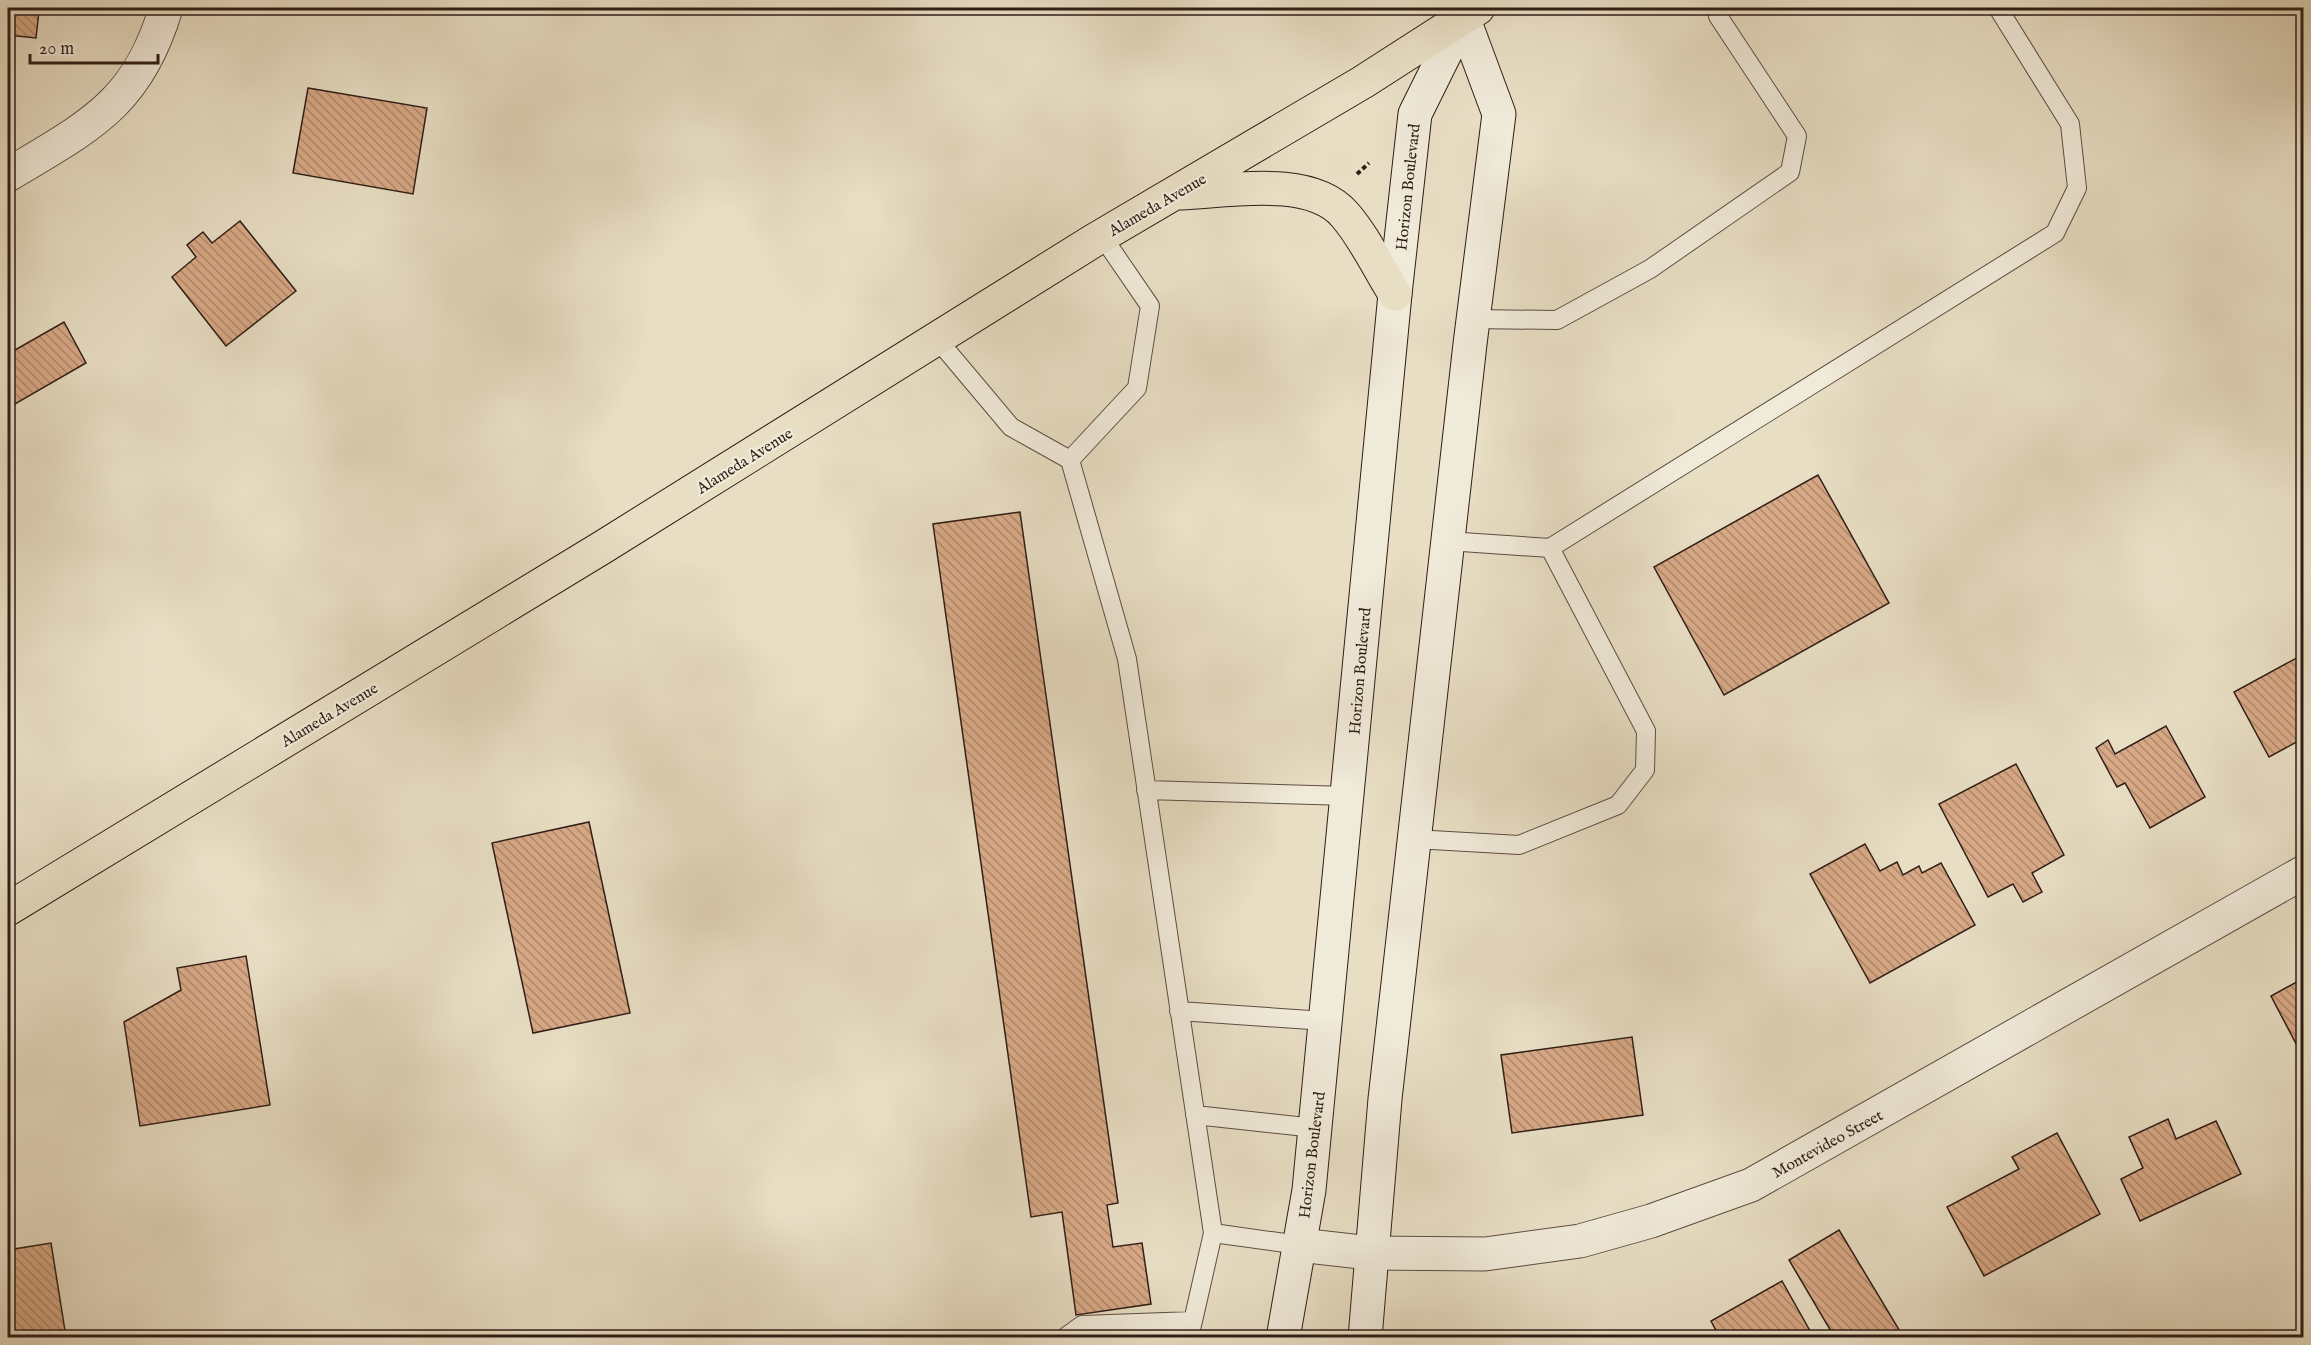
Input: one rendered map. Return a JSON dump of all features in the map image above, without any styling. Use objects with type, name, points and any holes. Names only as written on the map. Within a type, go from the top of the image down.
[{"type":"main road","points":[[8,175],[101,116],[133,82],[156,41],[166,8]]},
{"type":"main road","points":[[1365,1338],[1370,1253],[1414,838],[1472,320],[1499,114],[1470,12]]},
{"type":"main road","name":"Alameda Avenue","points":[[8,909],[603,547],[1102,236],[1363,82],[1470,12]]},
{"type":"main road","name":"Horizon Boulevard","points":[[1283,1338],[1309,1190],[1395,294],[1415,114],[1470,12]]},
{"type":"main road","points":[[1176,193],[1281,189],[1319,194],[1345,214],[1395,294]]},
{"type":"main road","name":"Montevideo Street","points":[[1299,1245],[1370,1253],[1485,1254],[1580,1241],[1651,1221],[1751,1185],[2304,872]]},
{"type":"lane","points":[[1472,320],[1557,320],[1650,270],[1790,172],[1797,136],[1718,16],[1721,8]]},
{"type":"lane","points":[[1447,541],[1550,548],[2055,233],[2078,188],[2070,124],[1998,8]]},
{"type":"lane","points":[[1070,460],[1137,388],[1150,306],[1102,236]]},
{"type":"lane","points":[[937,339],[1011,427],[1070,460],[1127,659],[1213,1233],[1191,1329],[1082,1325],[1064,1338]]},
{"type":"lane","points":[[1414,838],[1519,845],[1618,806],[1645,770],[1646,731],[1550,548]]},
{"type":"lane","points":[[1146,790],[1347,796]]},
{"type":"lane","points":[[1179,1011],[1325,1021]]},
{"type":"lane","points":[[1195,1115],[1315,1128]]},
{"type":"lane","points":[[1213,1233],[1299,1245]]},
{"type":"path","points":[[1350,181],[1377,158]]},
{"type":"building","points":[[8,8],[59,8],[58,13],[39,11],[36,38],[8,35]]},
{"type":"building","points":[[308,88],[427,108],[413,194],[293,173]]},
{"type":"building","points":[[240,221],[296,291],[226,346],[172,277],[196,257],[187,245],[203,232],[212,243]]},
{"type":"building","points":[[64,322],[86,363],[8,408],[8,354]]},
{"type":"building","points":[[1818,475],[1889,603],[1724,695],[1654,567]]},
{"type":"building","points":[[1020,512],[1118,1203],[1107,1205],[1113,1247],[1142,1243],[1151,1304],[1076,1315],[1062,1212],[1031,1217],[933,524]]},
{"type":"building","points":[[2304,654],[2304,738],[2269,757],[2234,692]]},
{"type":"building","points":[[2166,726],[2205,797],[2150,828],[2125,783],[2117,787],[2096,748],[2108,740],[2115,754]]},
{"type":"building","points":[[2016,764],[2064,855],[2032,873],[2042,892],[2023,902],[2013,884],[1988,897],[1939,804]]},
{"type":"building","points":[[589,822],[630,1013],[533,1033],[492,843]]},
{"type":"building","points":[[1865,844],[1880,871],[1897,862],[1903,875],[1919,866],[1922,873],[1941,863],[1975,925],[1870,983],[1810,874]]},
{"type":"building","points":[[246,956],[270,1105],[140,1126],[124,1022],[181,990],[177,968]]},
{"type":"building","points":[[2304,978],[2304,1059],[2271,996]]},
{"type":"building","points":[[1632,1037],[1643,1115],[1512,1133],[1501,1055]]},
{"type":"building","points":[[2168,1119],[2176,1139],[2216,1121],[2241,1174],[2140,1221],[2121,1179],[2143,1168],[2129,1137]]},
{"type":"building","points":[[2057,1133],[2100,1214],[1984,1276],[1947,1207],[2019,1169],[2012,1157]]},
{"type":"building","points":[[1839,1230],[1901,1333],[1893,1338],[1835,1338],[1789,1260]]},
{"type":"building","points":[[51,1243],[66,1337],[8,1338],[8,1250]]},
{"type":"building","points":[[1782,1281],[1814,1338],[1720,1338],[1711,1321]]}]
